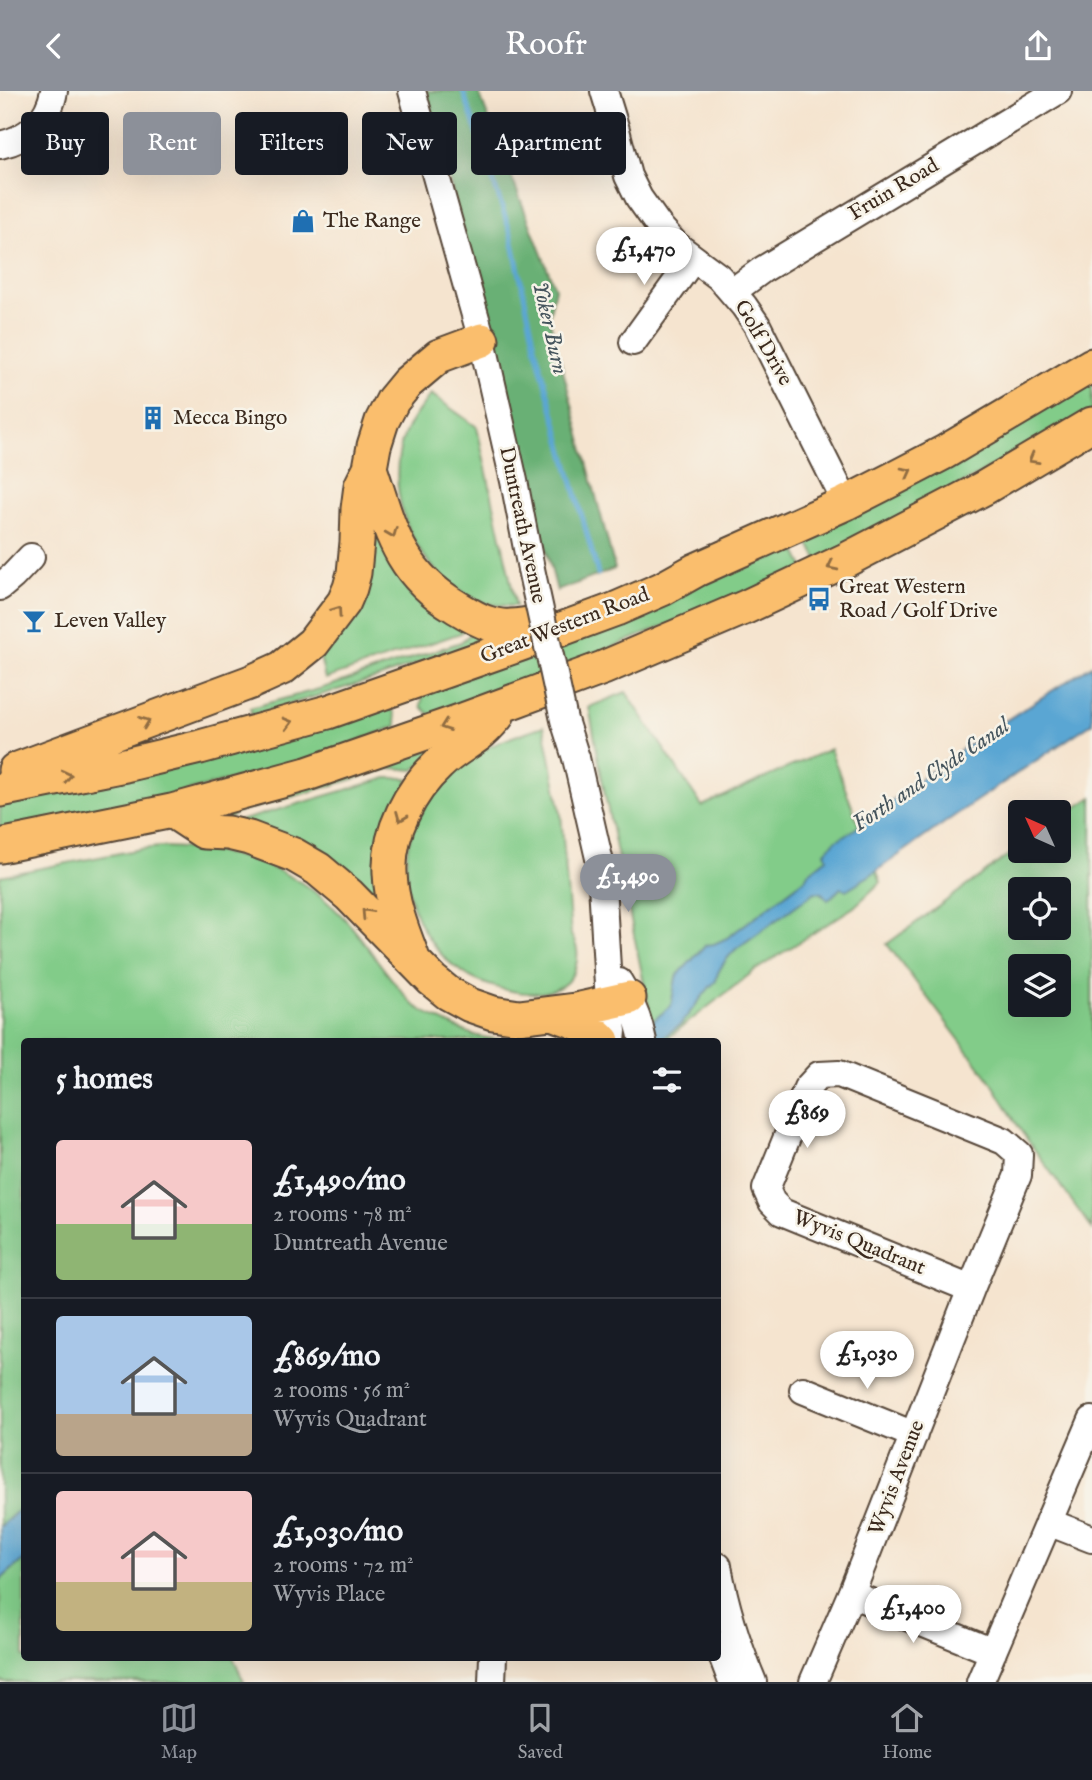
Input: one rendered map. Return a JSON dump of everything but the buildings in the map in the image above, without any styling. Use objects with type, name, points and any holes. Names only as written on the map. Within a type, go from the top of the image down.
[{"type":"main road","points":[[0,776],[251,682],[282,668],[313,643],[344,602],[350,588],[354,573],[360,486],[370,468],[382,421],[393,400],[407,383],[439,356],[482,340]]},
{"type":"main road","name":"Great Western Road","points":[[0,790],[125,765],[315,716],[559,630],[662,589],[696,570],[846,503],[946,452],[1092,365]]},
{"type":"main road","points":[[0,846],[172,811],[307,774],[603,668],[793,585],[964,498],[1092,424]]},
{"type":"main road","points":[[370,468],[397,547],[419,576],[434,590],[450,603],[485,622],[508,627],[536,622],[559,630]]},
{"type":"main road","points":[[414,962],[399,920],[389,872],[391,850],[398,825],[408,802],[423,780],[440,762],[480,734],[509,703]]},
{"type":"main road","points":[[172,811],[204,832],[228,832],[250,838],[294,855],[318,869],[349,895],[440,986],[470,1005],[493,1013],[519,1017],[552,1013],[621,1025]]},
{"type":"street","points":[[0,167],[8,142],[25,136],[40,123],[48,112],[54,91]]},
{"type":"street","name":"Duntreath Avenue","points":[[412,91],[482,340],[559,697],[601,867],[608,965],[621,1025]]},
{"type":"street","name":"Golf Drive","points":[[604,91],[628,176],[639,198],[676,245],[719,277],[757,325],[846,503]]},
{"type":"street","name":"Fruin Road","points":[[732,292],[762,270],[1058,91]]},
{"type":"street","points":[[633,342],[693,259]]},
{"type":"street","points":[[0,587],[31,557]]},
{"type":"street","name":"Wyvis Quadrant","points":[[971,1289],[782,1212],[772,1202],[766,1189],[807,1089],[819,1075],[839,1074],[1004,1141],[1019,1154]]},
{"type":"street","name":"Wyvis Avenue","points":[[813,1682],[851,1594],[1018,1175],[1019,1154]]},
{"type":"street","points":[[803,1390],[914,1435]]},
{"type":"street","points":[[980,1682],[1092,1420]]},
{"type":"street","points":[[1048,1522],[1092,1539]]},
{"type":"street","points":[[721,1581],[736,1637],[753,1682]]},
{"type":"street","points":[[851,1594],[993,1652]]},
{"type":"street","points":[[721,1653],[732,1682]]},
{"type":"street","points":[[492,1682],[493,1661]]},
{"type":"green space","points":[[426,91],[478,91],[486,112],[471,112],[471,175],[511,175],[555,288],[549,317],[615,569],[557,591],[448,175],[457,175],[457,112],[432,112]]},
{"type":"green space","points":[[1092,374],[1092,412],[819,562],[804,535]]},
{"type":"green space","points":[[431,394],[477,427],[516,606],[484,603],[462,592],[443,577],[427,560],[404,517],[397,469],[401,445],[410,424]]},
{"type":"green space","points":[[368,492],[467,624],[461,633],[325,679],[319,652]]},
{"type":"green space","points":[[790,539],[805,569],[442,716],[429,714],[421,706],[423,695]]},
{"type":"green space","points":[[476,629],[499,634],[378,678],[252,715],[250,708],[323,688],[461,642]]},
{"type":"green space","points":[[626,692],[702,806],[830,749],[881,882],[854,907],[754,971],[668,1038],[655,1038],[589,707]]},
{"type":"green space","points":[[387,706],[394,712],[397,726],[301,762],[144,802],[0,831],[0,799]]},
{"type":"green space","points":[[544,726],[561,814],[571,935],[577,957],[569,979],[559,988],[530,993],[482,983],[462,972],[441,954],[425,933],[414,910],[407,884],[406,866],[413,829],[440,783],[479,752]]},
{"type":"green space","points":[[442,746],[414,770],[392,768],[236,813],[222,825],[197,820]]},
{"type":"green space","points":[[387,778],[408,778],[385,921],[239,821]]},
{"type":"green space","points":[[1092,797],[1092,1229],[1021,1131],[992,1083],[887,944],[1008,856],[1008,863],[1071,863],[1071,811]]},
{"type":"green space","points":[[188,848],[215,852],[241,857],[289,876],[332,906],[414,1005],[470,1033],[487,1038],[21,1038],[21,1508],[0,1527],[0,876],[141,849]]},
{"type":"green space","points":[[21,1562],[21,1661],[235,1661],[244,1682],[0,1682],[0,1580]]},
{"type":"water","name":"Forth and Clyde Canal","points":[[1092,665],[1092,723],[869,876],[846,890],[841,888],[828,900],[822,893],[815,892],[736,949],[726,959],[716,981],[680,1025],[662,1038],[632,1038],[671,1006],[676,977],[706,945],[727,938],[805,879],[808,873],[827,858],[825,852],[835,841],[971,743]]},
{"type":"water","points":[[21,1508],[21,1562],[0,1580],[0,1527]]},
{"type":"waterway","name":"Yoker Burn","points":[[463,91],[511,234],[536,350],[598,574]]},
{"type":"place","name":"The Range","points":[[303,221]]},
{"type":"place","name":"Mecca Bingo","points":[[153,418]]},
{"type":"place","name":"Great Western Road / Golf Drive","points":[[819,599]]},
{"type":"place","name":"Leven Valley","points":[[34,621]]}]
